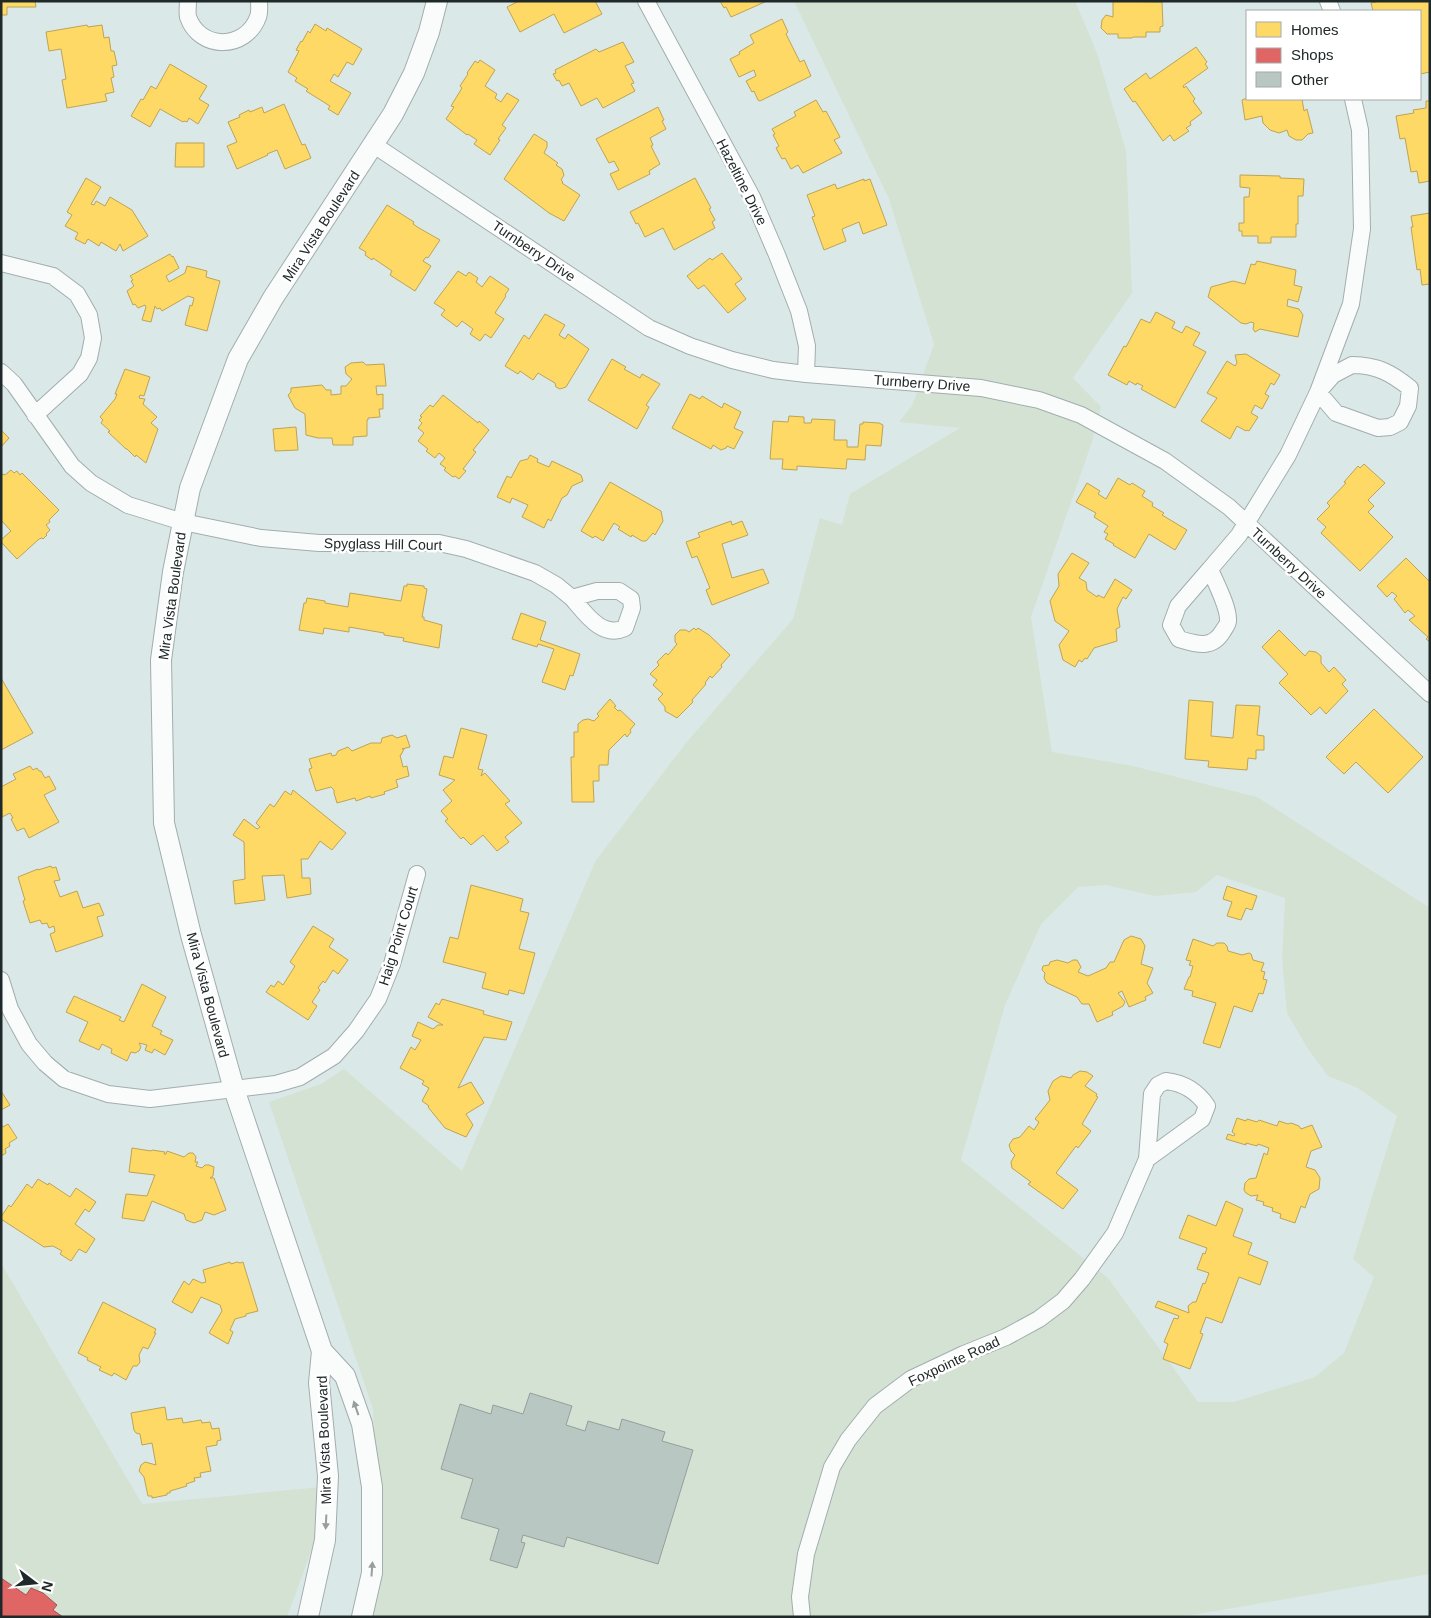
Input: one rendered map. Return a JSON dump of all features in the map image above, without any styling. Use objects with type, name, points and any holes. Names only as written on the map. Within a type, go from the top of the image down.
[{"type":"street","points":[[188,1],[188,16],[198,33],[214,42],[233,42],[250,32],[259,15],[259,1]]},
{"type":"street","name":"Mira Vista Boulevard","points":[[308,1617],[325,1540],[328,1476],[319,1383],[322,1351],[234,1089],[191,935],[164,823],[161,660],[173,572],[190,488],[238,359],[273,298],[393,114],[414,73],[429,32],[437,1]]},
{"type":"street","name":"Hazeltine Drive","points":[[646,1],[752,197],[777,255],[799,311],[807,346],[806,374]]},
{"type":"street","points":[[1210,569],[1238,535],[1288,455],[1318,392],[1351,304],[1362,229],[1360,130],[1354,100]]},
{"type":"street","name":"Turnberry Drive","points":[[374,145],[649,328],[690,346],[732,360],[772,370],[981,388],[1039,400],[1081,415],[1164,461],[1229,507],[1430,694]]},
{"type":"street","points":[[1,263],[53,276],[77,294],[89,315],[93,338],[89,358],[80,374],[35,415]]},
{"type":"street","points":[[1352,365],[1368,365],[1396,378],[1410,388],[1408,406],[1400,422],[1390,427],[1378,428],[1336,413],[1318,392],[1333,375],[1352,365]]},
{"type":"street","name":"Spyglass Hill Court","points":[[1,372],[14,384],[72,466],[91,483],[128,505],[183,522],[261,538],[319,543],[439,543],[466,549],[535,573],[556,585],[572,598]]},
{"type":"street","name":"Haig Point Court","points":[[1,980],[10,1009],[30,1044],[45,1063],[64,1079],[108,1094],[150,1099],[276,1084],[300,1077],[334,1056],[356,1031],[378,999],[392,964],[417,874]]},
{"type":"street","name":"Foxpointe Road","points":[[802,1617],[800,1597],[806,1554],[832,1466],[848,1440],[875,1406],[911,1379],[1006,1337],[1039,1319],[1063,1301],[1082,1279],[1114,1233],[1147,1160],[1152,1094],[1158,1085],[1166,1081],[1179,1083],[1202,1097],[1207,1106],[1202,1119],[1147,1160]]},
{"type":"street","name":"Mira Vista Boulevard","points":[[322,1351],[346,1376],[362,1424],[372,1487],[372,1573],[362,1617]]},
{"type":"green space","points":[[794,1],[1075,1],[1097,53],[1126,151],[1132,293],[1073,378],[1101,407],[1092,442],[1031,617],[1052,752],[1133,766],[1257,797],[1430,908],[1430,1574],[1181,1617],[372,1617],[380,1582],[373,1409],[269,1102],[321,1084],[344,1069],[462,1171],[596,860],[686,743],[793,619],[820,518],[842,525],[850,494],[960,428],[899,422],[912,406],[934,344],[889,199]],"holes":[[[1217,875],[1285,898],[1282,958],[1287,1013],[1308,1049],[1328,1076],[1358,1088],[1397,1116],[1353,1259],[1374,1277],[1344,1353],[1315,1377],[1234,1402],[1198,1402],[1108,1278],[961,1160],[1005,1005],[1041,924],[1078,887],[1106,885],[1155,896],[1196,892]]]},
{"type":"green space","points":[[1,1263],[142,1504],[321,1487],[317,1535],[287,1617],[1,1617]]},
{"type":"building: Homes","points":[[1,1],[35,1],[36,7],[7,7],[7,15],[1,15]]},
{"type":"building: Homes","points":[[519,1],[595,1],[602,14],[564,33],[554,14],[520,32],[507,7]]},
{"type":"building: Homes","points":[[720,1],[767,1],[731,17],[726,7],[724,8]]},
{"type":"building: Homes","points":[[1113,1],[1162,2],[1163,26],[1160,27],[1160,32],[1146,32],[1146,37],[1132,38],[1118,38],[1118,34],[1107,34],[1101,28],[1102,20],[1106,15],[1113,17]]},
{"type":"building: Homes","points":[[1380,1],[1430,1],[1430,72],[1421,74],[1421,10],[1373,10],[1371,3]]},
{"type":"building: Homes","points":[[782,19],[788,32],[786,34],[800,62],[804,60],[811,76],[760,101],[746,81],[756,76],[754,70],[739,77],[730,59],[754,43],[750,35]]},
{"type":"building: Homes","points":[[315,24],[326,31],[327,28],[362,49],[353,65],[347,62],[338,77],[334,74],[330,81],[351,93],[338,115],[328,109],[330,106],[306,91],[308,89],[295,81],[297,78],[288,72],[299,51],[296,50],[301,41],[308,31],[310,33]]},
{"type":"building: Homes","points":[[87,25],[88,27],[102,25],[104,38],[109,37],[111,51],[114,51],[117,65],[112,66],[114,77],[111,78],[114,92],[105,94],[107,101],[67,108],[62,80],[66,79],[61,49],[49,51],[46,32]]},
{"type":"building: Homes","points":[[623,42],[634,62],[625,66],[634,83],[631,84],[635,91],[603,108],[597,98],[581,106],[569,83],[562,86],[553,74],[556,73],[555,70],[596,49],[599,52]]},
{"type":"building: Homes","points":[[1196,47],[1207,62],[1205,64],[1208,68],[1183,86],[1184,88],[1186,86],[1195,99],[1193,101],[1202,113],[1190,122],[1191,125],[1186,128],[1189,131],[1174,141],[1170,135],[1163,141],[1135,101],[1133,102],[1124,89],[1146,73],[1150,79]]},
{"type":"building: Homes","points":[[480,60],[495,70],[485,86],[497,94],[495,98],[501,102],[507,93],[519,100],[502,125],[506,128],[490,155],[474,144],[477,140],[446,119],[454,107],[451,106],[462,88],[460,86],[467,73],[475,61],[478,63]]},
{"type":"building: Homes","points":[[170,64],[207,86],[199,99],[209,105],[198,124],[189,118],[187,122],[183,122],[160,109],[150,127],[131,116],[151,86],[156,89]]},
{"type":"building: Homes","points":[[1246,98],[1246,100],[1302,100],[1304,111],[1307,109],[1313,133],[1308,134],[1302,140],[1296,140],[1289,136],[1287,130],[1279,133],[1270,130],[1263,123],[1262,116],[1245,120],[1242,100]]},
{"type":"building: Homes","points":[[816,100],[823,112],[826,111],[840,137],[834,140],[842,153],[803,173],[798,165],[791,169],[785,158],[782,159],[776,148],[779,146],[772,129],[796,116],[794,112]]},
{"type":"building: Homes","points":[[1426,101],[1430,101],[1430,181],[1419,183],[1417,171],[1411,172],[1405,138],[1400,139],[1396,116],[1414,113],[1413,110],[1426,108]]},
{"type":"building: Homes","points":[[284,104],[302,145],[305,144],[311,158],[285,169],[277,150],[237,169],[227,146],[237,142],[228,122],[240,117],[239,115],[249,110],[250,112],[262,107],[264,113]]},
{"type":"building: Homes","points":[[658,107],[666,129],[650,138],[653,145],[651,146],[660,164],[649,171],[650,174],[618,190],[610,174],[619,170],[614,161],[609,163],[596,139]]},
{"type":"building: Homes","points":[[534,134],[547,142],[544,153],[558,163],[556,165],[562,169],[564,175],[561,180],[562,183],[580,195],[564,221],[549,213],[504,179]]},
{"type":"building: Homes","points":[[176,143],[204,143],[204,167],[175,167]]},
{"type":"building: Homes","points":[[1240,175],[1304,179],[1303,196],[1298,196],[1296,237],[1271,237],[1271,243],[1258,243],[1258,236],[1242,236],[1242,231],[1239,231],[1239,223],[1244,223],[1244,197],[1249,197],[1250,188],[1240,187]]},
{"type":"building: Homes","points":[[86,178],[101,187],[91,204],[94,205],[96,201],[105,206],[110,197],[132,210],[148,236],[123,251],[120,244],[116,251],[101,242],[99,246],[88,239],[85,244],[75,239],[78,233],[65,226],[72,215],[67,212]]},
{"type":"building: Homes","points":[[695,178],[711,208],[709,209],[715,220],[712,222],[715,228],[674,250],[663,228],[645,237],[630,212]]},
{"type":"building: Homes","points":[[864,179],[864,181],[870,179],[887,225],[863,234],[859,222],[842,229],[846,241],[824,250],[812,217],[815,216],[807,195],[835,184],[837,189]]},
{"type":"building: Homes","points":[[387,205],[414,222],[413,224],[419,228],[440,240],[428,258],[426,257],[423,261],[431,266],[415,291],[390,275],[392,271],[373,258],[372,260],[365,255],[366,252],[359,248]]},
{"type":"building: Homes","points":[[1430,213],[1430,284],[1422,285],[1420,269],[1417,270],[1411,216]]},
{"type":"building: Homes","points":[[722,253],[742,279],[735,284],[746,299],[728,313],[704,285],[698,289],[687,276],[710,258],[712,260]]},
{"type":"building: Homes","points":[[170,254],[179,268],[166,276],[169,282],[185,273],[187,266],[207,271],[206,277],[220,281],[207,331],[185,325],[190,305],[192,306],[194,298],[188,296],[162,311],[155,306],[151,322],[142,320],[145,305],[138,308],[135,304],[133,305],[127,291],[134,286],[130,276]]},
{"type":"building: Homes","points":[[1257,261],[1296,270],[1294,285],[1302,287],[1298,302],[1288,299],[1287,306],[1299,309],[1303,315],[1298,337],[1260,329],[1255,332],[1253,329],[1254,323],[1241,323],[1208,297],[1211,287],[1233,281],[1245,284],[1251,264],[1255,265]]},
{"type":"building: Homes","points":[[458,271],[466,276],[469,272],[478,278],[476,282],[482,287],[490,276],[509,289],[495,313],[504,319],[491,338],[485,334],[480,341],[470,334],[473,329],[462,321],[457,327],[441,315],[445,310],[434,303]]},
{"type":"building: Homes","points":[[1156,312],[1175,322],[1172,328],[1182,333],[1186,326],[1200,333],[1193,345],[1206,352],[1175,408],[1141,389],[1143,386],[1137,383],[1136,385],[1129,381],[1127,385],[1108,375],[1141,319],[1150,323]]},
{"type":"building: Homes","points":[[545,314],[565,325],[559,335],[565,339],[568,334],[589,349],[566,387],[560,389],[556,387],[555,383],[538,373],[533,380],[520,371],[518,374],[505,366],[524,335],[529,339]]},
{"type":"building: Homes","points":[[1246,354],[1280,375],[1274,385],[1271,383],[1265,394],[1269,396],[1262,409],[1255,405],[1251,413],[1258,417],[1249,431],[1237,426],[1230,439],[1201,421],[1217,398],[1207,393],[1227,361],[1235,366],[1237,363],[1235,355]]},
{"type":"building: Homes","points":[[612,359],[626,367],[624,369],[640,378],[642,374],[660,384],[646,405],[649,407],[637,429],[588,400]]},
{"type":"building: Homes","points":[[363,362],[366,365],[384,364],[386,386],[376,386],[377,395],[383,394],[383,409],[379,409],[380,417],[368,418],[367,436],[353,437],[353,445],[333,445],[332,438],[318,438],[306,435],[305,414],[295,408],[290,399],[288,395],[291,392],[291,388],[322,385],[326,390],[331,390],[331,395],[341,394],[341,386],[346,386],[352,379],[346,374],[345,367],[351,363]]},
{"type":"building: Homes","points":[[125,369],[150,377],[144,396],[140,395],[139,398],[145,399],[143,404],[157,417],[151,423],[158,429],[146,463],[126,449],[101,423],[103,420],[100,417],[115,399],[117,394],[115,394]]},
{"type":"building: Homes","points":[[690,394],[700,399],[702,396],[722,408],[724,403],[741,412],[734,428],[743,432],[734,449],[727,446],[721,450],[713,445],[711,449],[672,428]]},
{"type":"building: Homes","points":[[443,395],[489,430],[473,450],[476,452],[463,469],[466,471],[459,479],[444,470],[446,468],[440,464],[445,458],[439,453],[435,458],[418,441],[424,433],[418,428],[422,423],[419,420],[422,417],[420,416],[430,405],[433,407]]},
{"type":"building: Homes","points":[[789,416],[804,417],[804,423],[811,423],[812,419],[835,420],[834,440],[847,440],[847,447],[858,447],[860,424],[863,424],[863,422],[879,423],[883,425],[881,446],[866,445],[865,460],[847,459],[846,469],[797,466],[797,470],[782,469],[783,459],[770,459],[773,421],[788,422]]},
{"type":"building: Homes","points":[[296,427],[298,450],[275,451],[273,429]]},
{"type":"building: Homes","points":[[1,430],[9,438],[1,447]]},
{"type":"building: Homes","points":[[530,455],[538,459],[537,462],[549,467],[552,461],[581,475],[583,481],[572,486],[567,495],[562,498],[551,521],[548,519],[544,528],[522,517],[528,505],[512,498],[510,503],[497,497],[507,476],[511,478],[520,461],[528,459]]},
{"type":"building: Homes","points":[[1364,464],[1385,483],[1368,500],[1374,506],[1368,512],[1393,537],[1360,571],[1321,533],[1326,527],[1317,519],[1330,506],[1327,503],[1346,483],[1344,482],[1358,466],[1360,468]]},
{"type":"building: Homes","points":[[11,470],[14,473],[17,471],[20,475],[22,473],[59,510],[46,525],[50,530],[47,535],[43,539],[39,539],[17,559],[1,542],[11,531],[1,520],[1,476]]},
{"type":"building: Homes","points":[[1118,478],[1130,485],[1132,483],[1145,491],[1142,496],[1153,503],[1152,506],[1164,513],[1162,515],[1187,530],[1175,550],[1149,534],[1135,558],[1105,539],[1108,534],[1104,532],[1108,526],[1094,517],[1096,513],[1076,502],[1087,483],[1100,491],[1098,494],[1106,499]]},
{"type":"building: Homes","points":[[610,482],[661,511],[663,521],[655,535],[653,533],[646,541],[642,541],[618,529],[620,527],[614,523],[603,541],[581,531]]},
{"type":"building: Homes","points":[[731,521],[732,525],[742,521],[748,535],[722,544],[732,578],[763,569],[769,583],[712,605],[706,590],[710,588],[697,556],[692,558],[686,542],[700,537],[698,533]]},
{"type":"building: Homes","points":[[1072,553],[1089,563],[1079,578],[1086,582],[1087,590],[1097,597],[1098,595],[1104,598],[1115,579],[1132,590],[1126,599],[1123,597],[1117,609],[1120,627],[1116,629],[1117,641],[1094,648],[1087,659],[1085,658],[1082,662],[1079,660],[1075,667],[1063,660],[1059,645],[1069,631],[1055,621],[1050,601],[1059,586],[1058,574]]},
{"type":"building: Homes","points":[[1406,558],[1430,582],[1430,642],[1426,639],[1428,637],[1409,620],[1415,616],[1408,610],[1405,613],[1394,599],[1397,596],[1392,592],[1387,597],[1377,586]]},
{"type":"building: Homes","points":[[407,584],[424,586],[427,589],[422,617],[424,617],[424,620],[442,625],[439,648],[403,641],[404,638],[384,635],[384,633],[349,627],[349,632],[324,628],[323,634],[299,630],[304,603],[306,603],[307,598],[348,607],[350,593],[401,601],[404,586],[407,586]]},
{"type":"building: Homes","points":[[521,613],[546,622],[540,640],[580,654],[573,676],[570,675],[565,690],[542,682],[554,649],[538,644],[537,647],[512,639]]},
{"type":"building: Homes","points":[[694,628],[696,630],[698,628],[709,635],[730,655],[712,678],[710,676],[706,684],[692,700],[693,702],[677,718],[665,711],[665,707],[658,699],[663,694],[653,685],[657,680],[650,674],[659,665],[657,662],[666,653],[668,655],[677,644],[675,642],[675,635],[680,630],[689,632]]},
{"type":"building: Homes","points":[[1279,630],[1305,656],[1309,651],[1316,652],[1321,656],[1321,663],[1329,672],[1334,667],[1346,680],[1342,684],[1348,691],[1326,714],[1320,707],[1311,715],[1279,683],[1288,674],[1262,647]]},
{"type":"building: Homes","points":[[1,678],[33,733],[1,750]]},
{"type":"building: Homes","points":[[610,699],[618,711],[620,710],[635,724],[627,737],[625,734],[609,750],[608,765],[599,765],[599,781],[593,781],[594,802],[572,802],[571,757],[574,757],[574,732],[578,732],[578,724],[583,720],[594,721],[599,716],[597,714]]},
{"type":"building: Homes","points":[[1189,700],[1213,702],[1211,736],[1233,738],[1236,705],[1260,706],[1257,735],[1264,736],[1264,750],[1256,750],[1256,759],[1248,758],[1247,770],[1208,767],[1209,761],[1185,759]]},
{"type":"building: Homes","points":[[1374,709],[1423,757],[1388,793],[1356,762],[1344,774],[1326,757]]},
{"type":"building: Homes","points":[[461,728],[487,735],[478,769],[483,770],[481,776],[485,773],[510,801],[505,804],[522,823],[505,837],[509,842],[497,851],[483,835],[471,845],[463,837],[461,839],[445,821],[448,819],[441,811],[452,801],[443,790],[455,780],[439,775],[444,756],[453,758]]},
{"type":"building: Homes","points":[[392,735],[397,738],[406,735],[410,747],[402,749],[404,749],[400,755],[403,767],[407,766],[409,776],[396,780],[398,787],[384,792],[385,794],[371,798],[370,796],[356,801],[355,798],[337,803],[334,790],[331,787],[316,791],[309,769],[312,768],[309,759],[331,753],[332,756],[336,755],[338,751],[348,747],[352,751],[371,743],[381,743],[382,738]]},
{"type":"building: Homes","points":[[30,766],[33,770],[37,768],[41,771],[45,778],[49,776],[56,789],[44,795],[59,822],[29,838],[24,828],[17,831],[10,813],[2,817],[1,787],[16,779],[13,774]]},
{"type":"building: Homes","points":[[293,790],[346,833],[332,850],[320,841],[308,859],[301,859],[302,878],[310,878],[311,894],[287,898],[284,875],[262,876],[265,900],[235,904],[233,881],[245,879],[244,842],[233,835],[244,819],[257,829],[260,827],[256,823],[270,804],[274,807],[285,791],[291,795]]},
{"type":"building: Homes","points":[[51,866],[52,868],[56,867],[60,880],[54,881],[60,897],[77,891],[83,908],[99,903],[104,915],[97,917],[103,936],[56,952],[50,934],[55,932],[54,926],[49,928],[47,923],[42,924],[40,920],[30,923],[18,877]]},
{"type":"building: Homes","points":[[471,885],[523,899],[520,911],[529,913],[519,949],[535,953],[524,994],[509,990],[508,995],[482,988],[486,973],[443,962],[450,937],[458,939]]},
{"type":"building: Homes","points":[[1227,886],[1257,896],[1252,910],[1246,908],[1241,920],[1227,916],[1232,902],[1223,899]]},
{"type":"building: Homes","points":[[313,926],[334,939],[329,947],[348,960],[338,974],[333,970],[325,983],[323,981],[318,988],[320,990],[312,1002],[317,1006],[308,1020],[266,992],[271,985],[274,987],[278,981],[283,985],[295,966],[290,962]]},
{"type":"building: Homes","points":[[1131,936],[1141,939],[1145,946],[1141,964],[1153,968],[1147,983],[1153,993],[1145,997],[1146,1000],[1129,1007],[1122,991],[1118,993],[1125,1002],[1123,1006],[1112,1012],[1113,1015],[1097,1022],[1089,1004],[1082,1004],[1077,997],[1047,983],[1044,978],[1043,966],[1057,960],[1068,963],[1077,960],[1081,967],[1078,972],[1088,976],[1106,968],[1110,962],[1114,962],[1124,940]]},
{"type":"building: Homes","points":[[1193,939],[1213,946],[1217,943],[1224,943],[1228,951],[1242,955],[1249,953],[1253,960],[1264,963],[1261,971],[1265,972],[1263,979],[1267,980],[1263,994],[1259,993],[1252,1012],[1234,1006],[1220,1048],[1203,1043],[1216,1003],[1192,996],[1193,991],[1184,989],[1193,966],[1189,965],[1191,961],[1186,960]]},
{"type":"building: Homes","points":[[142,984],[166,997],[152,1026],[162,1031],[160,1034],[173,1040],[165,1055],[154,1049],[152,1053],[145,1050],[147,1045],[139,1043],[141,1047],[139,1051],[131,1052],[127,1061],[111,1053],[112,1049],[102,1044],[99,1050],[79,1041],[88,1022],[66,1012],[74,996],[121,1017],[119,1020],[124,1022]]},
{"type":"building: Homes","points":[[442,999],[484,1011],[483,1014],[512,1022],[506,1040],[484,1037],[458,1088],[471,1082],[484,1103],[466,1114],[473,1125],[466,1137],[445,1128],[429,1106],[422,1101],[429,1088],[422,1084],[424,1081],[400,1068],[411,1047],[415,1050],[421,1040],[412,1036],[418,1022],[433,1029],[438,1025],[443,1025],[428,1017],[436,1003],[439,1005]]},
{"type":"building: Homes","points":[[1080,1071],[1087,1072],[1093,1076],[1085,1086],[1097,1094],[1096,1096],[1098,1097],[1082,1124],[1091,1131],[1078,1148],[1076,1146],[1056,1173],[1078,1190],[1063,1209],[1028,1184],[1031,1182],[1012,1168],[1011,1162],[1015,1155],[1009,1145],[1013,1139],[1020,1137],[1029,1126],[1034,1130],[1039,1122],[1035,1119],[1050,1100],[1048,1091],[1053,1081],[1061,1076],[1071,1078]]},
{"type":"building: Homes","points":[[1,1091],[10,1105],[1,1110]]},
{"type":"building: Homes","points":[[1237,1118],[1257,1122],[1259,1120],[1277,1126],[1279,1121],[1291,1123],[1299,1126],[1301,1129],[1312,1125],[1322,1147],[1311,1151],[1306,1167],[1315,1170],[1320,1178],[1319,1189],[1310,1194],[1305,1208],[1301,1206],[1295,1223],[1280,1218],[1281,1214],[1272,1211],[1273,1208],[1263,1205],[1264,1202],[1256,1200],[1258,1195],[1251,1196],[1244,1190],[1245,1183],[1249,1179],[1256,1178],[1264,1153],[1267,1155],[1269,1148],[1258,1144],[1257,1146],[1246,1143],[1246,1145],[1226,1139],[1228,1134],[1234,1136],[1235,1134],[1232,1132]]},
{"type":"building: Homes","points":[[1,1124],[3,1127],[8,1124],[17,1138],[9,1143],[10,1146],[5,1149],[6,1153],[1,1156]]},
{"type":"building: Homes","points":[[132,1148],[165,1152],[164,1154],[167,1151],[184,1157],[189,1153],[193,1153],[196,1157],[195,1162],[198,1162],[196,1166],[202,1168],[205,1165],[209,1165],[214,1167],[213,1176],[210,1178],[214,1178],[226,1210],[214,1215],[205,1212],[202,1220],[194,1223],[186,1220],[184,1214],[152,1201],[144,1221],[122,1218],[126,1194],[147,1196],[155,1175],[129,1172]]},
{"type":"building: Homes","points":[[38,1179],[48,1185],[49,1183],[70,1197],[76,1188],[96,1202],[89,1212],[85,1209],[75,1224],[95,1239],[86,1253],[79,1249],[71,1261],[60,1254],[62,1251],[53,1246],[44,1247],[1,1219],[9,1205],[11,1207],[27,1184],[32,1188]]},
{"type":"building: Homes","points":[[1226,1201],[1243,1209],[1233,1236],[1252,1243],[1248,1254],[1268,1262],[1260,1285],[1239,1277],[1222,1323],[1206,1317],[1200,1333],[1203,1334],[1190,1369],[1163,1359],[1168,1344],[1164,1342],[1174,1318],[1178,1319],[1179,1316],[1155,1307],[1158,1301],[1189,1313],[1188,1306],[1196,1302],[1209,1273],[1197,1269],[1207,1248],[1179,1238],[1188,1215],[1216,1226]]},
{"type":"building: Homes","points":[[230,1262],[231,1264],[243,1262],[258,1311],[235,1319],[230,1330],[233,1332],[228,1344],[209,1333],[222,1311],[220,1305],[201,1297],[192,1313],[172,1302],[184,1281],[189,1285],[193,1279],[202,1283],[206,1282],[203,1270]]},
{"type":"building: Homes","points":[[103,1302],[156,1329],[148,1349],[143,1347],[139,1355],[140,1362],[137,1366],[133,1366],[126,1380],[114,1373],[112,1376],[99,1370],[101,1367],[78,1353]]},
{"type":"building: Homes","points":[[165,1407],[167,1420],[182,1418],[183,1423],[201,1420],[202,1423],[210,1422],[212,1429],[219,1428],[221,1440],[217,1441],[217,1445],[206,1447],[211,1471],[200,1473],[201,1477],[194,1478],[195,1481],[186,1484],[187,1486],[170,1491],[167,1495],[152,1498],[152,1496],[148,1496],[144,1477],[139,1471],[141,1465],[145,1462],[156,1465],[152,1443],[142,1445],[140,1434],[134,1430],[131,1413]]},
{"type":"building: Shops","points":[[1,1578],[26,1595],[31,1588],[43,1593],[57,1605],[53,1610],[63,1617],[1,1617]]},
{"type":"building: Other","points":[[530,1393],[572,1406],[566,1425],[585,1431],[588,1421],[619,1430],[622,1419],[665,1432],[662,1441],[693,1450],[658,1564],[567,1537],[564,1547],[523,1535],[521,1542],[525,1543],[517,1568],[490,1560],[499,1529],[461,1518],[473,1479],[441,1469],[460,1404],[491,1414],[493,1405],[523,1414]]}]
